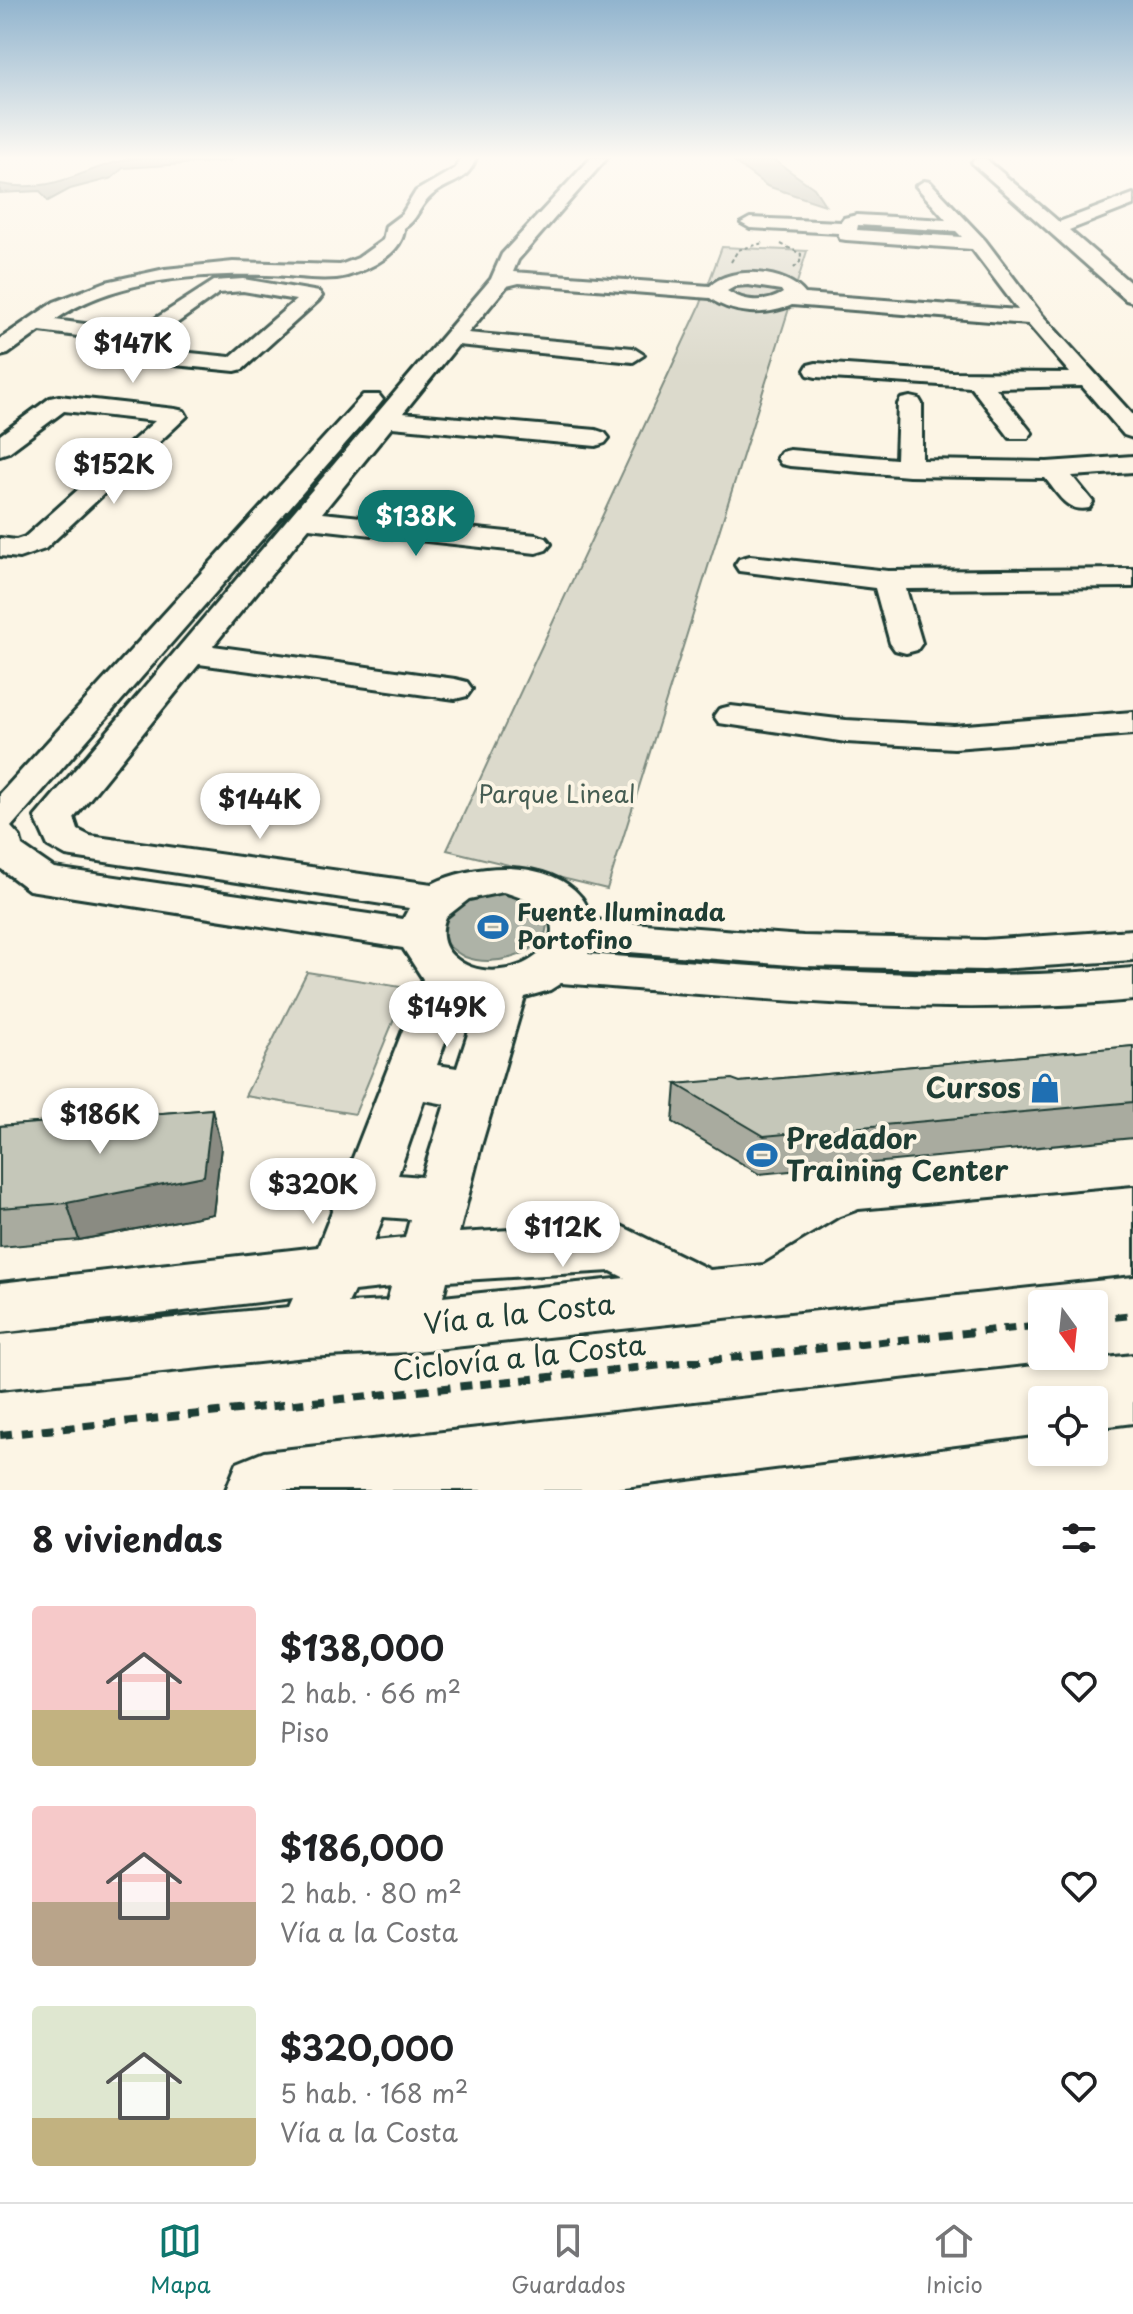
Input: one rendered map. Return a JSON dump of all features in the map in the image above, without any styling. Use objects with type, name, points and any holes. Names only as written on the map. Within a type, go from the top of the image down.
[{"type":"highway","points":[[1108,1392],[1133,1389]]},
{"type":"highway","points":[[264,1490],[586,1456],[1028,1402]]},
{"type":"street","points":[[5,341],[47,312],[136,280],[197,271],[277,266],[342,271],[390,244],[395,237],[395,228]]},
{"type":"street","points":[[62,837],[54,817],[541,228]]},
{"type":"street","points":[[839,228],[848,228],[847,235],[868,244],[978,244]]},
{"type":"street","points":[[962,228],[1133,430]]},
{"type":"street","points":[[1060,228],[1056,229],[1133,296]]},
{"type":"street","points":[[1,841],[316,462],[474,284],[489,273],[718,288],[725,300],[749,305],[773,304],[793,294],[1032,314],[1056,319],[1133,399]]},
{"type":"street","points":[[5,341],[90,333],[140,338],[222,285],[243,285],[312,296],[232,364],[124,354],[140,338]]},
{"type":"street","points":[[47,312],[90,333]]},
{"type":"street","points":[[453,338],[633,355]]},
{"type":"street","points":[[816,370],[978,381],[1087,379]]},
{"type":"street","points":[[978,381],[1019,433]]},
{"type":"street","points":[[0,447],[59,403],[175,416],[35,543],[19,549],[0,547]]},
{"type":"street","points":[[909,468],[910,404]]},
{"type":"street","points":[[386,419],[596,438]]},
{"type":"street","points":[[790,458],[909,468],[1053,470],[1133,464]]},
{"type":"street","points":[[316,462],[347,465]]},
{"type":"street","points":[[1053,470],[1079,502]]},
{"type":"street","points":[[302,519],[536,544]]},
{"type":"street","points":[[750,565],[888,580],[1129,584]]},
{"type":"street","points":[[888,580],[906,643]]},
{"type":"street","points":[[191,653],[455,689]]},
{"type":"street","points":[[731,716],[846,731],[954,737],[1133,723]]},
{"type":"street","points":[[1,841],[62,837],[80,847],[439,899]]},
{"type":"street","points":[[1,841],[43,880],[420,936]]},
{"type":"street","points":[[503,879],[547,889],[563,901],[573,916],[566,950],[542,976],[506,986],[485,986],[447,975],[432,964],[423,951],[420,936],[422,922],[439,899],[457,888],[480,881],[503,879]]},
{"type":"street","points":[[566,950],[984,955],[1133,945]]},
{"type":"street","points":[[566,950],[875,991],[1080,989],[1133,984]]},
{"type":"street","points":[[306,1331],[337,1269],[447,975]]},
{"type":"street","points":[[408,1326],[506,986]]},
{"type":"street","points":[[408,1079],[474,1090]]},
{"type":"street","points":[[366,1193],[442,1201]]},
{"type":"street","points":[[774,1287],[859,1235],[1133,1209]]},
{"type":"street","points":[[0,1308],[427,1259],[617,1247],[703,1294]]},
{"type":"street","name":"Vía a la Costa","points":[[0,1362],[306,1331],[408,1326],[1133,1251]]},
{"type":"path","points":[[1108,1318],[1133,1315]]},
{"type":"path","name":"Ciclovía a la Costa","points":[[0,1435],[1028,1326]]},
{"type":"green space","name":"Parque Lineal","points":[[722,247],[807,251],[607,889],[447,850],[700,306]]},
{"type":"green space","points":[[307,972],[407,988],[355,1114],[245,1096]]},
{"type":"shaded area","name":"Fuente Iluminada Portofino","points":[[515,886],[548,916],[545,934],[539,943],[520,955],[486,961],[465,957],[444,942],[438,921],[447,902]]},
{"type":"building","points":[[1133,1046],[1133,1102],[764,1136],[676,1084],[732,1079],[740,1082]]},
{"type":"building","points":[[212,1109],[204,1176],[67,1203],[0,1208],[0,1126]]},
{"type":"place","name":"Fuente Iluminada Portofino","points":[[493,927]]},
{"type":"place","name":"Cursos","points":[[1045,1088]]},
{"type":"place","name":"Predador Training Center","points":[[762,1155]]}]
